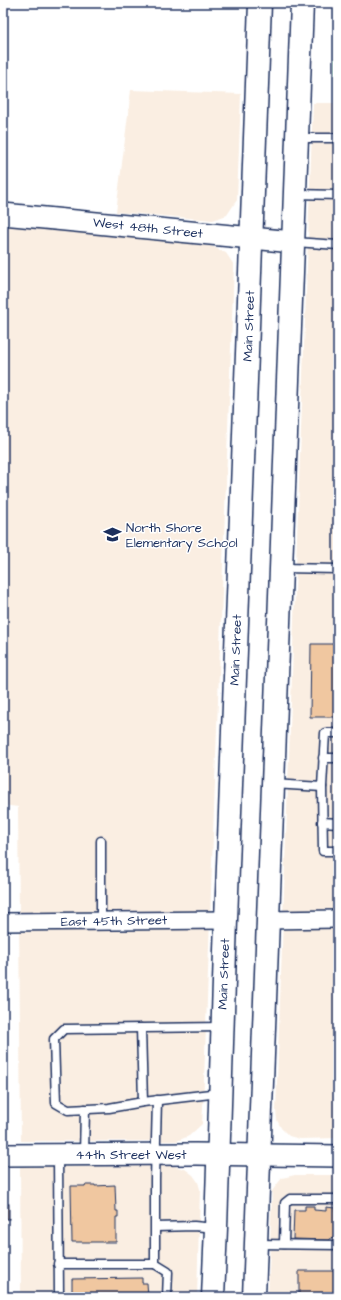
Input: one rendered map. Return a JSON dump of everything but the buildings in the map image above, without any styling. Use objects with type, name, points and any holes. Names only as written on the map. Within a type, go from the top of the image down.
[{"type":"main road","name":"Main Street","points":[[213,1297],[260,3]]},
{"type":"main road","points":[[254,1297],[302,3]]},
{"type":"street","name":"West 48th Street","points":[[3,214],[293,242]]},
{"type":"street","points":[[267,920],[338,919]]},
{"type":"street","name":"East 45th Street","points":[[3,922],[226,920]]},
{"type":"street","name":"44th Street West","points":[[3,1155],[156,1154],[338,1156]]},
{"type":"lane","points":[[297,138],[338,138]]},
{"type":"lane","points":[[295,194],[338,195]]},
{"type":"lane","points":[[293,242],[338,245]]},
{"type":"lane","points":[[281,568],[338,569]]},
{"type":"lane","points":[[338,733],[325,733],[322,787],[323,851],[338,851]]},
{"type":"lane","points":[[323,758],[338,758]]},
{"type":"lane","points":[[272,784],[322,787]]},
{"type":"lane","points":[[322,822],[338,823]]},
{"type":"lane","points":[[101,841],[101,921]]},
{"type":"lane","points":[[220,1093],[157,1100],[109,1108],[68,1110],[56,1103],[54,1040],[64,1029],[222,1027]]},
{"type":"lane","points":[[141,1028],[143,1102]]},
{"type":"lane","points":[[155,1264],[157,1100]]},
{"type":"lane","points":[[84,1155],[85,1109]]},
{"type":"lane","points":[[58,1155],[59,1297]]},
{"type":"lane","points":[[284,1244],[285,1203],[290,1199],[338,1199]]},
{"type":"lane","points":[[156,1227],[194,1226],[216,1228]]},
{"type":"lane","points":[[256,1244],[338,1245]]},
{"type":"lane","points":[[58,1264],[155,1264],[168,1272],[167,1297]]},
{"type":"shaded area","points":[[131,90],[241,94],[237,200],[227,215],[213,220],[116,212]]},
{"type":"shaded area","points":[[313,103],[338,103],[338,1138],[300,1139],[289,1136],[281,1128],[277,1120],[276,1110]]},
{"type":"shaded area","name":"North Shore Elementary School","points":[[3,225],[211,246],[226,253],[234,265],[202,1124],[189,1136],[177,1141],[21,1141],[18,807],[3,805]]},
{"type":"shaded area","points":[[173,1166],[185,1169],[193,1175],[198,1182],[200,1189],[197,1297],[21,1297],[20,1167]]},
{"type":"shaded area","points":[[295,1175],[338,1175],[338,1297],[268,1297],[272,1191],[282,1178]]},
{"type":"green space","points":[[335,3],[338,3],[338,103],[335,103]]},
{"type":"place","name":"North Shore Elementary School","points":[[113,535]]}]
